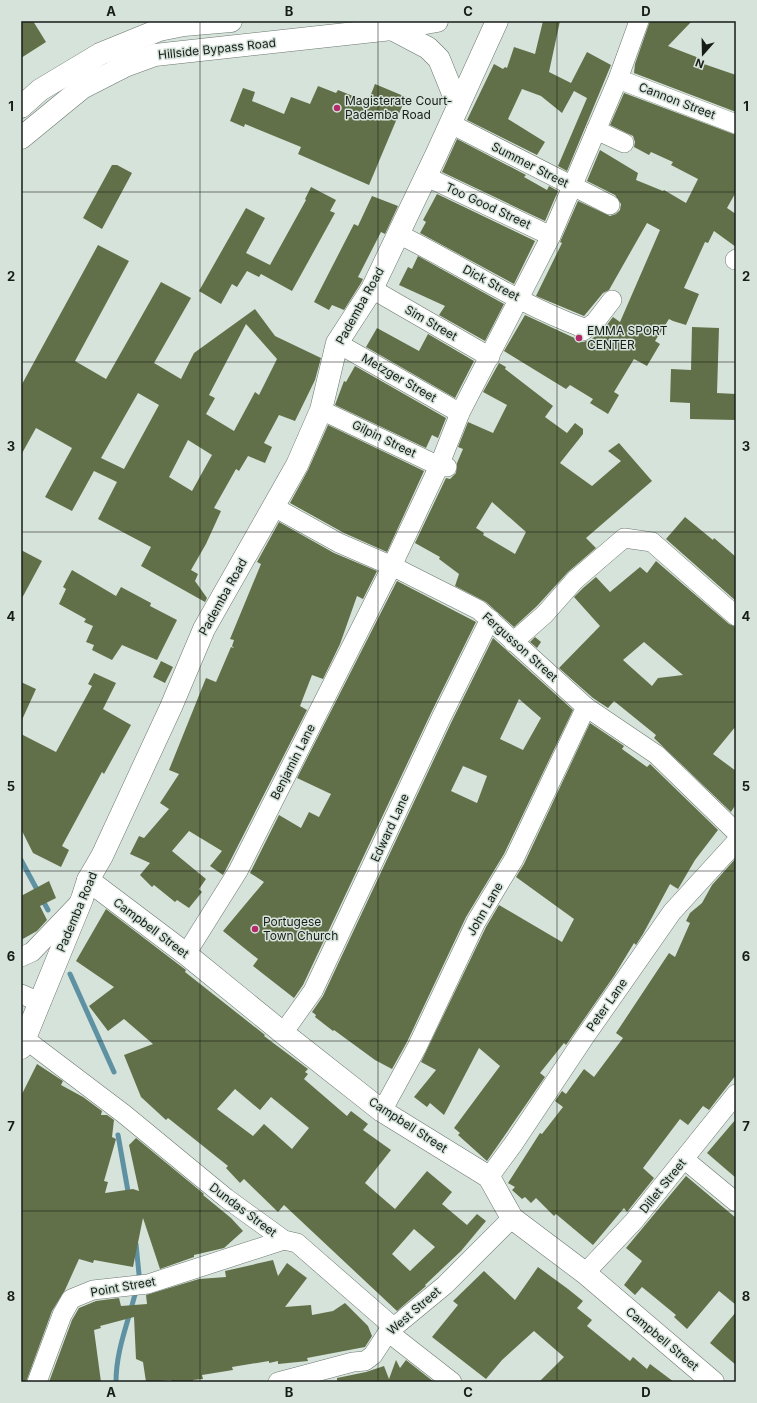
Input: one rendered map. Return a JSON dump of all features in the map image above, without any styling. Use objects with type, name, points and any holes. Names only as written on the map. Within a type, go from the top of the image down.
[{"type":"main road","name":"Hillside Bypass Road","points":[[21,107],[40,90],[100,54],[159,30],[184,25],[231,21]]},
{"type":"main road","name":"Hillside Bypass Road","points":[[21,138],[82,88],[125,66],[155,55],[392,29],[437,21]]},
{"type":"main road","name":"Pademba Road","points":[[23,1044],[30,998],[102,856],[164,721],[204,629],[297,465],[321,410],[337,343],[372,289],[437,153],[497,21]]},
{"type":"main road","points":[[392,29],[428,48],[439,60],[454,115]]},
{"type":"main road","name":"Campbell Street","points":[[85,889],[186,954],[382,1111],[489,1177],[512,1218],[585,1273],[713,1382]]},
{"type":"street","name":"Benjamin Lane","points":[[186,954],[238,871],[443,467],[460,413],[551,236],[571,186],[618,79],[639,21]]},
{"type":"street","name":"Cannon Street","points":[[618,79],[736,124]]},
{"type":"street","name":"Summer Street","points":[[454,115],[571,186],[610,205]]},
{"type":"street","points":[[596,130],[624,143]]},
{"type":"street","name":"Too Good Street","points":[[425,176],[551,236]]},
{"type":"street","name":"Dick Street","points":[[398,234],[437,253],[520,298],[581,327],[583,332],[595,322],[612,300]]},
{"type":"street","name":"Sim Street","points":[[372,289],[490,357]]},
{"type":"street","name":"Metzger Street","points":[[337,343],[460,413]]},
{"type":"street","name":"Gilpin Street","points":[[321,410],[443,467]]},
{"type":"street","name":"Fergusson Street","points":[[274,507],[339,543],[392,566],[479,610],[586,707],[657,756],[736,832]]},
{"type":"street","points":[[513,642],[545,614],[575,580],[624,538],[652,542],[736,616]]},
{"type":"street","name":"Edward Lane","points":[[283,1033],[313,991],[441,718],[490,619]]},
{"type":"street","name":"John Lane","points":[[382,1111],[417,1047],[476,922],[514,859],[586,707]]},
{"type":"street","name":"Peter Lane","points":[[489,1177],[514,1143],[584,1038],[672,912],[736,842]]},
{"type":"street","points":[[21,957],[32,952],[85,889]]},
{"type":"street","name":"Dundas Street","points":[[23,1044],[124,1114],[226,1198],[284,1240],[297,1243],[391,1325],[388,1332],[452,1382]]},
{"type":"street","name":"Dillet Street","points":[[585,1273],[634,1221],[736,1094]]},
{"type":"street","points":[[684,1159],[736,1202]]},
{"type":"street","name":"West Street","points":[[278,1382],[353,1362],[365,1361],[373,1355],[388,1332],[445,1285],[512,1218]]},
{"type":"street","name":"Point Street","points":[[37,1382],[55,1331],[71,1299],[93,1290],[148,1284],[284,1240]]},
{"type":"building","points":[[21,21],[33,21],[46,42],[21,58]]},
{"type":"building","points":[[543,21],[560,21],[549,72],[571,83],[587,52],[611,65],[567,171],[558,166],[587,98],[574,91],[562,113],[541,96],[522,89],[508,119],[545,142],[537,155],[467,120],[494,64],[503,69],[505,67],[507,68],[514,47],[535,54]]},
{"type":"building","points":[[650,21],[692,21],[668,46],[699,58],[698,62],[736,75],[736,112],[634,73],[635,64]]},
{"type":"building","points":[[375,84],[406,97],[369,185],[298,154],[301,147],[245,124],[244,127],[230,121],[243,88],[255,92],[252,101],[284,114],[291,97],[310,104],[318,86],[336,93],[338,90],[368,102]]},
{"type":"building","points":[[624,93],[736,135],[736,192],[727,208],[736,214],[736,247],[714,231],[708,243],[705,242],[684,288],[699,294],[686,325],[669,319],[655,341],[660,344],[647,366],[634,359],[614,392],[619,395],[608,414],[590,403],[593,399],[570,385],[566,389],[504,351],[525,315],[583,342],[590,340],[602,331],[613,317],[620,322],[660,230],[647,223],[609,290],[603,293],[584,316],[536,296],[562,243],[560,242],[578,201],[610,216],[616,214],[620,210],[621,204],[615,195],[587,181],[600,150],[638,173],[636,180],[663,191],[664,190],[686,203],[698,179],[671,165],[673,162],[651,152],[649,155],[634,147],[635,142],[633,136],[610,125]]},
{"type":"building","points":[[457,139],[526,175],[524,177],[547,190],[549,186],[558,191],[545,221],[442,172]]},
{"type":"building","points":[[112,165],[117,165],[132,173],[102,229],[83,218]]},
{"type":"building","points":[[311,187],[336,200],[330,211],[335,213],[292,291],[261,274],[259,277],[247,271],[237,287],[232,284],[221,304],[199,291],[246,208],[265,218],[246,253],[270,265],[306,200],[305,199]]},
{"type":"building","points":[[437,194],[535,241],[514,284],[420,233],[426,222],[423,220]]},
{"type":"building","points":[[372,196],[398,206],[385,234],[381,232],[358,277],[363,279],[344,310],[332,305],[329,310],[314,302],[354,224],[358,226]]},
{"type":"building","points":[[98,245],[129,261],[75,361],[106,379],[161,282],[191,298],[154,363],[181,379],[194,353],[255,309],[275,336],[321,358],[315,380],[295,421],[279,415],[264,443],[272,447],[265,463],[248,456],[239,471],[236,469],[214,508],[221,511],[206,544],[191,570],[198,574],[195,581],[207,598],[205,602],[141,566],[151,547],[98,519],[117,482],[94,471],[72,511],[45,497],[72,448],[36,428],[21,455],[21,386]],"holes":[[[246,324],[277,359],[259,395],[255,392],[234,431],[206,414],[215,398],[209,395]],[[138,393],[159,405],[124,469],[101,458]],[[188,440],[212,455],[192,491],[169,477]]]},
{"type":"building","points":[[418,256],[504,304],[485,341],[439,315],[445,306],[399,285],[408,267],[412,269]]},
{"type":"building","points":[[692,327],[719,328],[717,393],[736,394],[736,420],[690,419],[690,403],[670,402],[671,369],[691,370]]},
{"type":"building","points":[[377,328],[419,351],[428,334],[474,361],[455,398],[366,347]]},
{"type":"building","points":[[499,363],[506,367],[505,369],[553,406],[545,417],[567,433],[575,423],[583,429],[583,434],[560,463],[592,486],[621,461],[608,451],[619,443],[652,481],[586,538],[596,548],[568,572],[537,606],[514,627],[486,602],[455,586],[459,574],[439,559],[440,557],[415,543],[446,478],[450,479],[456,473],[457,463],[463,449],[458,447],[468,422],[493,433],[507,405],[483,392]],"holes":[[[492,502],[526,532],[515,554],[483,535],[484,533],[476,528]]]},
{"type":"building","points":[[355,366],[446,418],[438,438],[432,435],[426,448],[335,405],[344,381],[346,382]]},
{"type":"building","points":[[328,425],[424,471],[387,552],[344,533],[290,503],[308,470]]},
{"type":"building","points":[[685,517],[713,540],[714,538],[736,557],[736,601],[666,539]]},
{"type":"building","points":[[279,522],[334,553],[377,571],[363,599],[357,596],[340,644],[323,679],[312,675],[300,706],[307,710],[223,875],[210,866],[222,851],[189,831],[172,851],[206,879],[199,889],[202,892],[189,908],[177,900],[175,902],[154,885],[152,887],[140,875],[150,863],[130,854],[139,836],[144,838],[169,809],[160,803],[179,774],[169,770],[206,678],[216,682],[231,647],[234,648],[232,646],[234,640],[230,639],[261,564],[257,562]]},
{"type":"building","points":[[21,550],[42,561],[21,600]]},
{"type":"building","points":[[656,561],[729,624],[736,627],[736,726],[713,754],[736,771],[736,804],[731,812],[654,738],[656,735],[614,701],[608,708],[593,698],[559,668],[600,626],[574,597],[596,577],[610,592],[640,567],[647,573]],"holes":[[[644,642],[683,675],[658,678],[652,686],[623,660]]]},
{"type":"building","points":[[72,570],[116,596],[121,587],[151,603],[150,606],[177,620],[157,660],[122,645],[112,660],[92,650],[94,645],[86,642],[93,626],[84,622],[86,619],[59,604],[66,589],[63,587]]},
{"type":"building","points":[[397,581],[476,622],[431,713],[303,985],[294,998],[253,966],[258,959],[223,931],[264,882],[250,873],[279,815],[301,828],[309,812],[319,817],[331,794],[297,778]]},
{"type":"building","points":[[535,637],[541,642],[537,648],[530,642]]},
{"type":"building","points":[[493,638],[573,710],[504,854],[466,917],[407,1042],[392,1069],[375,1060],[334,1030],[333,1031],[315,1017],[316,1015],[312,1012],[323,996],[451,723]],"holes":[[[519,699],[541,718],[523,750],[500,739]],[[463,766],[487,776],[477,803],[451,791]]]},
{"type":"building","points":[[161,661],[173,667],[165,683],[153,677]]},
{"type":"building","points":[[94,673],[116,683],[103,709],[131,725],[104,774],[102,772],[62,846],[69,850],[61,867],[33,853],[21,829],[21,734],[56,752],[92,686],[88,684]]},
{"type":"building","points":[[21,682],[36,689],[21,722]]},
{"type":"building","points":[[590,723],[624,746],[622,749],[647,767],[650,764],[718,830],[695,860],[678,889],[670,884],[636,945],[634,943],[614,976],[566,1045],[564,1043],[540,1073],[545,1077],[487,1161],[458,1135],[460,1133],[454,1128],[500,1066],[479,1048],[444,1115],[430,1103],[427,1107],[414,1097],[436,1070],[421,1062],[486,927],[499,905],[562,942],[574,919],[516,877],[524,864]]},
{"type":"building","points":[[736,858],[736,1075],[709,1110],[703,1106],[688,1125],[680,1119],[643,1168],[654,1178],[627,1212],[624,1208],[593,1245],[556,1214],[554,1216],[536,1198],[531,1203],[525,1197],[522,1199],[512,1190],[515,1187],[508,1183],[540,1133],[542,1134],[563,1107],[555,1101],[562,1091],[566,1094],[584,1069],[594,1077],[623,1038],[616,1033],[669,953],[675,957],[690,923],[686,921],[690,913],[702,903],[712,885]]},
{"type":"building","points":[[49,881],[56,898],[40,906],[47,920],[37,931],[21,940],[21,896]]},
{"type":"building","points":[[106,909],[186,970],[185,972],[265,1035],[264,1036],[308,1069],[305,1072],[308,1074],[304,1079],[347,1116],[351,1111],[368,1124],[363,1130],[391,1150],[365,1183],[395,1209],[427,1171],[452,1192],[442,1204],[467,1225],[477,1214],[486,1221],[461,1251],[425,1285],[426,1286],[397,1311],[284,1205],[278,1212],[244,1179],[240,1183],[226,1168],[228,1166],[168,1118],[166,1120],[141,1097],[124,1055],[153,1044],[124,1019],[108,1031],[89,1006],[114,987],[76,961]],"holes":[[[235,1089],[260,1110],[271,1097],[309,1128],[292,1149],[264,1124],[253,1136],[217,1109]],[[414,1229],[435,1247],[410,1271],[392,1254]]]},
{"type":"building","points":[[37,1064],[63,1081],[61,1085],[83,1097],[102,1111],[101,1115],[107,1115],[114,1120],[112,1137],[116,1139],[104,1181],[108,1182],[105,1193],[133,1189],[139,1191],[129,1145],[136,1138],[204,1194],[203,1195],[231,1218],[243,1231],[224,1248],[194,1255],[194,1257],[160,1269],[143,1218],[133,1267],[94,1260],[93,1263],[79,1259],[65,1290],[52,1311],[26,1382],[21,1382],[21,1096]]},
{"type":"building","points":[[736,1119],[736,1178],[707,1153]]},
{"type":"building","points":[[686,1176],[736,1218],[736,1305],[719,1291],[687,1329],[674,1317],[676,1315],[642,1287],[635,1295],[624,1285],[642,1261],[626,1248]]},
{"type":"building","points":[[273,1260],[278,1276],[287,1263],[307,1278],[285,1307],[311,1305],[312,1315],[333,1311],[345,1303],[368,1326],[372,1336],[365,1347],[307,1358],[308,1361],[278,1364],[278,1361],[269,1363],[269,1361],[232,1367],[233,1370],[202,1375],[203,1379],[193,1380],[193,1382],[172,1382],[171,1380],[146,1382],[143,1362],[136,1359],[134,1317],[100,1326],[101,1328],[94,1330],[101,1382],[49,1382],[72,1320],[79,1308],[96,1301],[119,1298],[121,1306],[147,1304],[146,1295],[199,1279],[226,1277],[225,1271]]},
{"type":"building","points":[[538,1267],[583,1301],[577,1308],[592,1320],[587,1326],[630,1361],[633,1357],[647,1369],[650,1364],[674,1382],[539,1382],[564,1357],[534,1331],[502,1360],[486,1379],[432,1337],[458,1305],[453,1301],[484,1271],[515,1300]]},
{"type":"building","points":[[736,1312],[736,1365],[710,1343]]},
{"type":"building","points":[[396,1360],[400,1368],[406,1360],[434,1382],[337,1382],[337,1378],[366,1372],[384,1366],[389,1379]]},
{"type":"waterway","points":[[21,860],[48,910]]},
{"type":"waterway","points":[[70,974],[114,1072]]},
{"type":"waterway","points":[[118,1135],[129,1197]]},
{"type":"waterway","points":[[136,1244],[139,1274],[138,1282]]},
{"type":"waterway","points":[[116,1382],[120,1347],[136,1290]]},
{"type":"place","name":"Magisterate Court- Pademba Road","points":[[337,108]]},
{"type":"place","name":"EMMA SPORT CENTER","points":[[579,338]]},
{"type":"place","name":"Portugese Town Church","points":[[255,929]]}]
